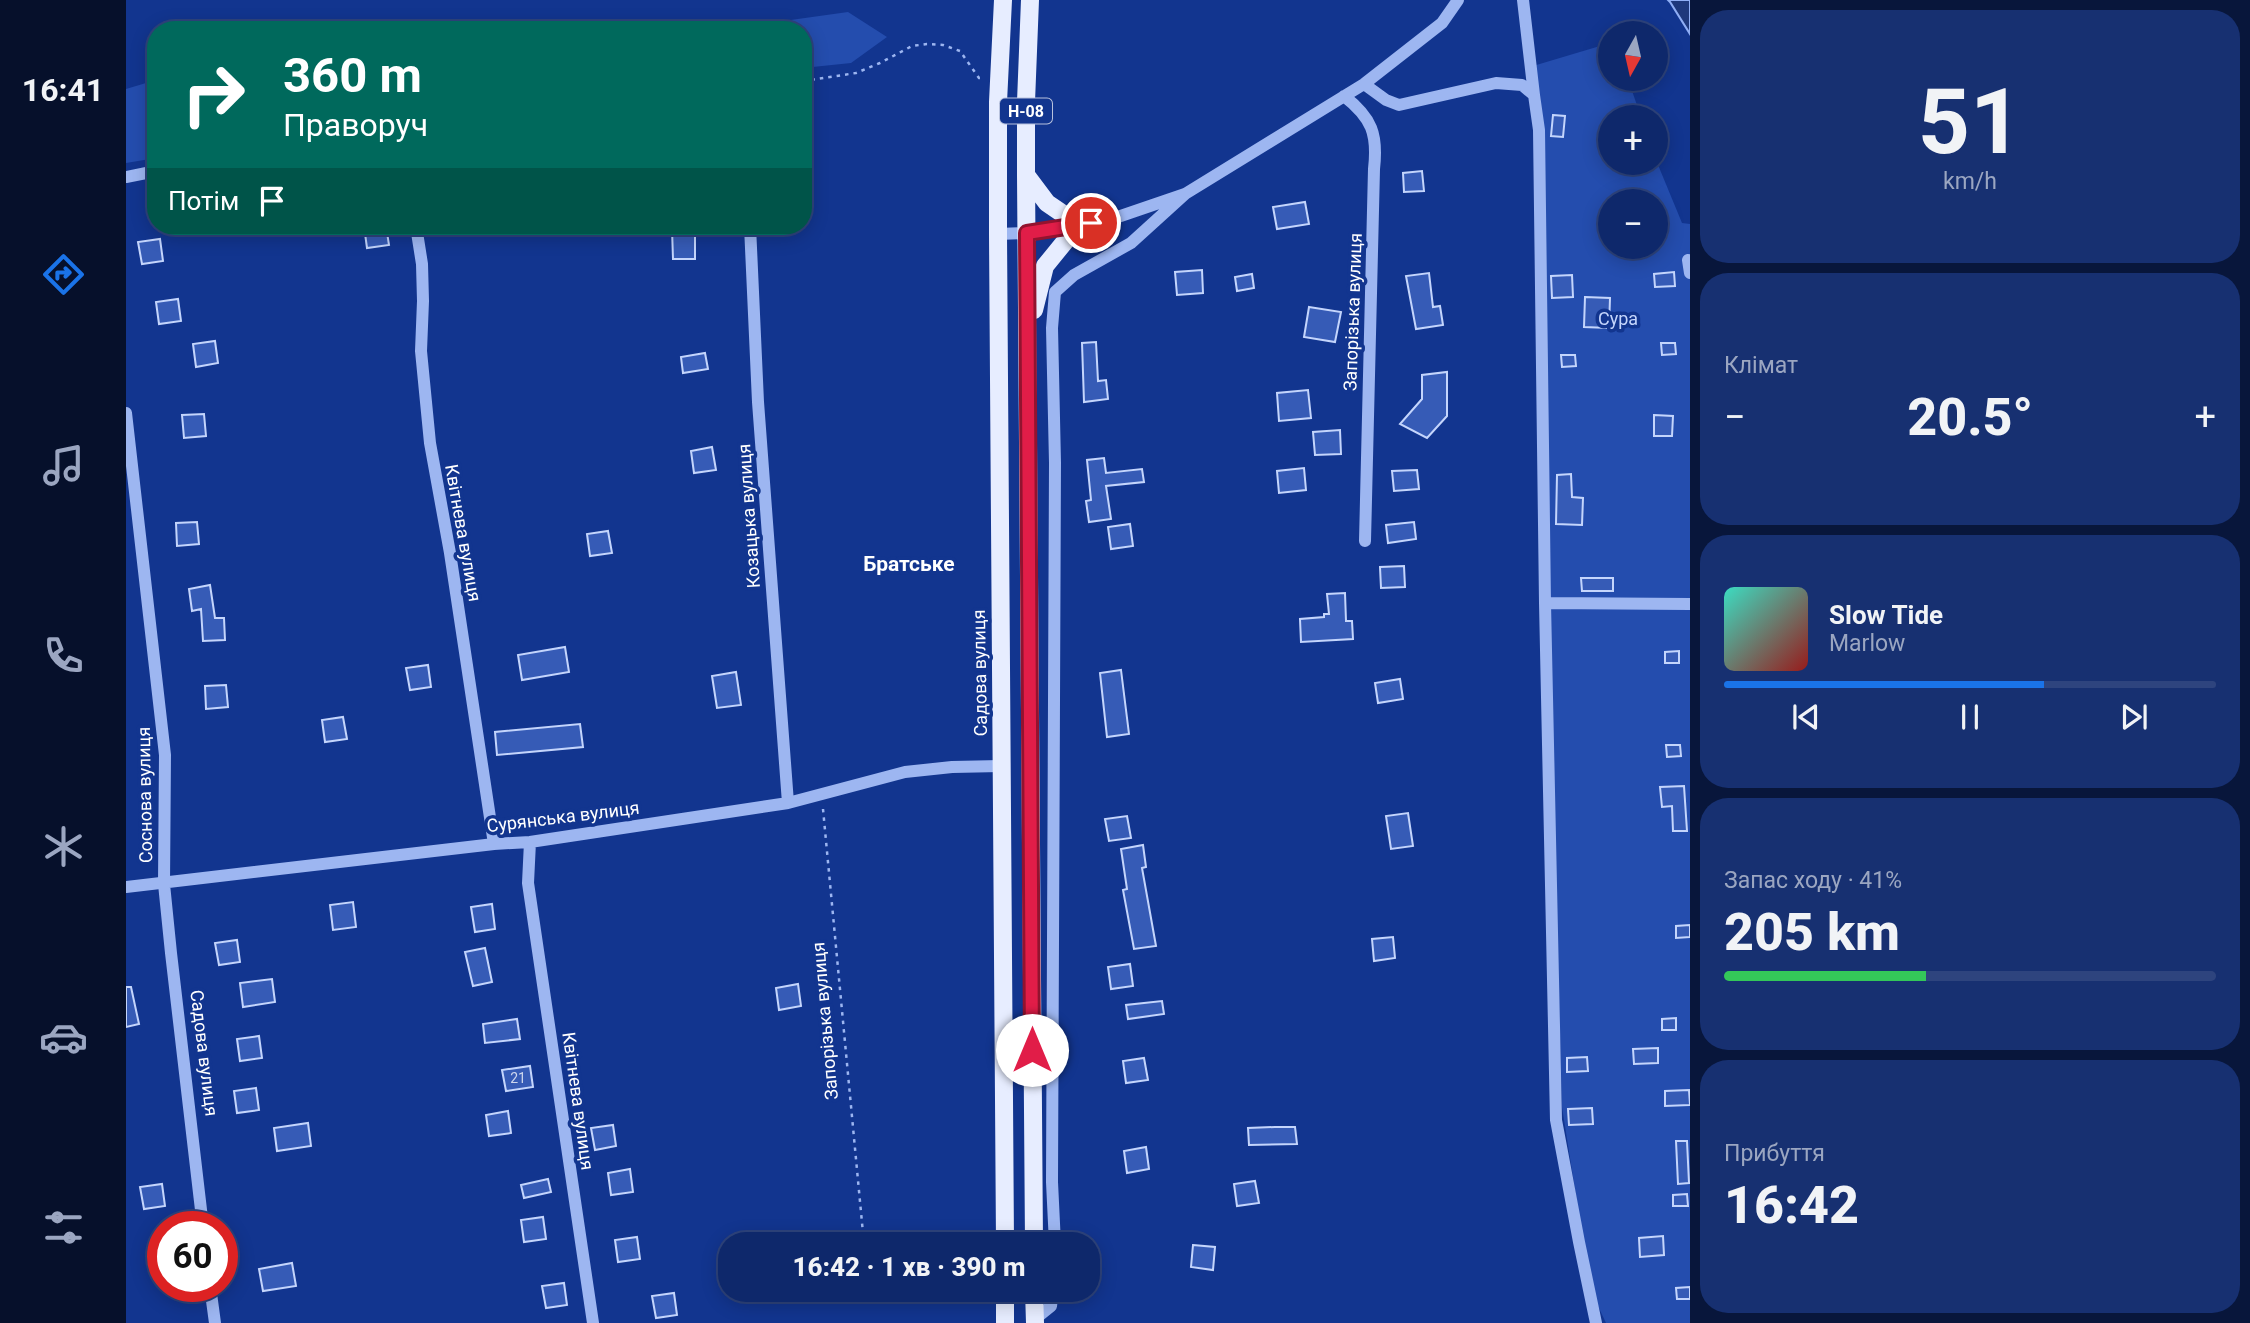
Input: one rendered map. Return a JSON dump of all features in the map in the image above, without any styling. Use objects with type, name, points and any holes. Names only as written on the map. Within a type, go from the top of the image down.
[{"type":"main road","name":"Н-08","points":[[999,78],[1003,0]]},
{"type":"main road","name":"Н-08","points":[[1030,0],[1026,175],[1034,1232]]},
{"type":"main road","name":"Садова вулиця","points":[[999,78],[1005,1232]]},
{"type":"main road","points":[[1026,175],[1047,203],[1069,218],[1112,220]]},
{"type":"main road","points":[[1028,332],[1045,266],[1067,239],[1112,220]]},
{"type":"main road","points":[[1005,1302],[1005,1323]]},
{"type":"main road","points":[[1034,1302],[1035,1321]]},
{"type":"street","points":[[1054,1232],[1052,1182],[1055,463],[1052,328],[1055,292],[1074,275],[1131,243],[1185,194],[1364,84],[1442,23],[1458,0]]},
{"type":"street","points":[[1523,0],[1539,130],[1545,603],[1556,1120],[1596,1323]]},
{"type":"street","points":[[1364,84],[1386,100],[1399,105],[1496,83],[1522,86],[1534,95]]},
{"type":"street","name":"Запорізька вулиця","points":[[1344,96],[1361,109],[1372,127],[1377,148],[1374,169],[1364,541]]},
{"type":"street","points":[[126,177],[147,173]]},
{"type":"street","points":[[998,234],[1027,227],[1112,220],[1185,194]]},
{"type":"street","name":"Квітнева вулиця","points":[[417,235],[422,264],[421,351],[430,443],[450,553],[494,844]]},
{"type":"street","name":"Козацька вулиця","points":[[750,235],[758,402],[788,803]]},
{"type":"street","name":"Соснова вулиця","points":[[126,413],[165,755],[164,884]]},
{"type":"street","points":[[1545,603],[1690,604]]},
{"type":"street","name":"Сурянська вулиця","points":[[126,887],[530,842],[788,803],[905,772],[951,767],[1002,766]]},
{"type":"street","name":"Квітнева вулиця","points":[[530,842],[528,883],[593,1323]]},
{"type":"street","name":"Садова вулиця","points":[[164,884],[202,1211]]},
{"type":"street","points":[[212,1302],[215,1323]]},
{"type":"street","points":[[1035,1321],[1051,1306],[1052,1302]]},
{"type":"path","points":[[812,79],[856,73],[880,64],[912,46],[927,44],[960,51],[979,78],[999,78]]},
{"type":"path","name":"Запорізька вулиця","points":[[821,794],[863,1232]]},
{"type":"green space","points":[[848,12],[887,37],[851,63],[812,67],[812,21],[784,21]]},
{"type":"green space","name":"Сура","points":[[1598,47],[1598,91],[1632,91],[1637,105],[1598,105],[1598,175],[1662,175],[1668,189],[1598,189],[1598,259],[1668,259],[1668,189],[1682,223],[1690,224],[1690,1323],[1606,1323],[1591,1291],[1562,1107],[1533,66]]},
{"type":"green space","points":[[147,83],[147,160],[126,163],[126,89]]},
{"type":"shaded area","points":[[1668,0],[1690,0],[1690,34],[1670,2]]},
{"type":"building","points":[[1553,115],[1565,116],[1563,137],[1551,136]]},
{"type":"building","points":[[1422,171],[1424,191],[1404,192],[1403,173]]},
{"type":"building","points":[[1305,202],[1309,224],[1277,229],[1273,207]]},
{"type":"building","points":[[365,235],[387,235],[389,245],[367,248]]},
{"type":"building","points":[[672,235],[695,235],[695,259],[673,259]]},
{"type":"building","points":[[160,239],[163,261],[142,264],[138,242]]},
{"type":"building","points":[[1202,270],[1203,293],[1177,295],[1175,272]]},
{"type":"building","points":[[1674,272],[1675,286],[1655,287],[1654,274]]},
{"type":"building","points":[[1429,273],[1433,307],[1440,306],[1443,325],[1416,329],[1406,276]]},
{"type":"building","points":[[1252,274],[1254,288],[1237,291],[1235,277]]},
{"type":"building","points":[[1572,275],[1573,297],[1552,298],[1551,276]]},
{"type":"building","points":[[1585,297],[1610,298],[1609,328],[1584,327]]},
{"type":"building","points":[[178,299],[181,321],[159,324],[156,302]]},
{"type":"building","points":[[1309,307],[1341,312],[1335,342],[1304,337]]},
{"type":"building","points":[[215,341],[218,363],[196,367],[193,344]]},
{"type":"building","points":[[1096,342],[1098,381],[1106,380],[1108,399],[1084,402],[1082,343]]},
{"type":"building","points":[[1661,343],[1675,343],[1676,354],[1662,355]]},
{"type":"building","points":[[705,353],[708,369],[683,373],[681,357]]},
{"type":"building","points":[[1561,355],[1575,355],[1576,366],[1562,367]]},
{"type":"building","points":[[1447,372],[1447,416],[1427,438],[1400,424],[1422,399],[1422,375]]},
{"type":"building","points":[[1308,390],[1311,418],[1279,421],[1277,393]]},
{"type":"building","points":[[204,414],[206,436],[184,438],[182,415]]},
{"type":"building","points":[[1654,415],[1673,416],[1672,436],[1654,436]]},
{"type":"building","points":[[1340,430],[1341,454],[1315,455],[1313,432]]},
{"type":"building","points":[[712,447],[716,470],[694,473],[691,451]]},
{"type":"building","points":[[1104,458],[1106,473],[1142,469],[1144,482],[1106,486],[1111,519],[1089,522],[1086,501],[1091,500],[1087,460]]},
{"type":"building","points":[[1304,468],[1306,490],[1279,493],[1277,471]]},
{"type":"building","points":[[1417,470],[1419,489],[1394,491],[1392,471]]},
{"type":"building","points":[[1571,474],[1572,497],[1583,498],[1582,525],[1556,524],[1557,475]]},
{"type":"building","points":[[197,522],[199,544],[177,546],[176,523]]},
{"type":"building","points":[[1414,522],[1416,539],[1388,543],[1386,525]]},
{"type":"building","points":[[1130,524],[1133,546],[1111,549],[1108,527]]},
{"type":"building","points":[[608,531],[612,553],[590,556],[587,534]]},
{"type":"building","points":[[1404,566],[1405,587],[1381,588],[1380,567]]},
{"type":"building","points":[[1581,578],[1613,578],[1613,591],[1582,591]]},
{"type":"building","points":[[210,585],[215,618],[224,618],[225,640],[203,641],[201,609],[192,611],[189,589]]},
{"type":"building","points":[[1345,593],[1346,621],[1352,621],[1353,639],[1301,642],[1300,619],[1324,617],[1324,614],[1329,614],[1327,594]]},
{"type":"building","points":[[565,647],[569,672],[522,680],[518,655]]},
{"type":"building","points":[[1679,651],[1679,663],[1665,663],[1665,652]]},
{"type":"building","points":[[428,665],[431,687],[410,690],[406,668]]},
{"type":"building","points":[[1121,670],[1129,734],[1107,737],[1100,673]]},
{"type":"building","points":[[736,672],[741,705],[717,708],[712,676]]},
{"type":"building","points":[[1400,679],[1403,699],[1378,703],[1375,683]]},
{"type":"building","points":[[226,685],[228,707],[206,709],[205,686]]},
{"type":"building","points":[[343,717],[347,739],[325,742],[322,720]]},
{"type":"building","points":[[580,724],[583,747],[497,755],[495,732]]},
{"type":"building","points":[[1666,745],[1680,745],[1681,756],[1667,757]]},
{"type":"building","points":[[1684,786],[1687,831],[1673,831],[1672,806],[1662,807],[1660,787]]},
{"type":"building","points":[[1408,813],[1413,846],[1391,849],[1386,816]]},
{"type":"building","points":[[1127,816],[1131,838],[1109,841],[1105,819]]},
{"type":"building","points":[[1143,845],[1146,867],[1142,868],[1156,946],[1134,949],[1123,890],[1127,889],[1121,849]]},
{"type":"building","points":[[353,902],[356,927],[333,930],[330,905]]},
{"type":"building","points":[[492,904],[495,929],[475,932],[471,907]]},
{"type":"building","points":[[1690,925],[1690,937],[1676,938],[1676,926]]},
{"type":"building","points":[[1393,937],[1395,958],[1374,961],[1372,939]]},
{"type":"building","points":[[237,940],[240,962],[219,965],[215,943]]},
{"type":"building","points":[[485,948],[492,982],[473,986],[465,952]]},
{"type":"building","points":[[1130,964],[1133,986],[1111,989],[1108,967]]},
{"type":"building","points":[[272,979],[275,1002],[243,1007],[240,983]]},
{"type":"building","points":[[798,984],[801,1006],[779,1010],[776,988]]},
{"type":"building","points":[[126,987],[131,987],[139,1024],[126,1027]]},
{"type":"building","points":[[1162,1001],[1164,1014],[1128,1019],[1126,1005]]},
{"type":"building","points":[[1676,1018],[1676,1030],[1662,1030],[1662,1019]]},
{"type":"building","points":[[517,1019],[520,1039],[485,1043],[483,1024]]},
{"type":"building","points":[[259,1036],[262,1058],[240,1061],[237,1039]]},
{"type":"building","points":[[1658,1048],[1658,1063],[1634,1064],[1633,1049]]},
{"type":"building","points":[[1587,1057],[1588,1071],[1567,1072],[1567,1058]]},
{"type":"building","points":[[1144,1058],[1148,1080],[1126,1083],[1123,1061]]},
{"type":"building","points":[[530,1066],[533,1087],[506,1091],[502,1070]]},
{"type":"building","points":[[256,1088],[259,1110],[237,1113],[234,1091]]},
{"type":"building","points":[[1689,1090],[1690,1105],[1665,1106],[1665,1091]]},
{"type":"building","points":[[1592,1108],[1593,1124],[1569,1125],[1568,1109]]},
{"type":"building","points":[[508,1111],[511,1133],[489,1136],[486,1115]]},
{"type":"building","points":[[308,1123],[311,1146],[277,1151],[274,1128]]},
{"type":"building","points":[[613,1125],[616,1146],[595,1150],[591,1128]]},
{"type":"building","points":[[1295,1127],[1297,1144],[1249,1145],[1248,1128]]},
{"type":"building","points":[[1676,1141],[1687,1141],[1689,1183],[1678,1184]]},
{"type":"building","points":[[1146,1147],[1149,1169],[1127,1173],[1124,1151]]},
{"type":"building","points":[[630,1169],[633,1192],[611,1195],[608,1173]]},
{"type":"building","points":[[548,1179],[551,1192],[524,1198],[521,1185]]},
{"type":"building","points":[[1255,1181],[1259,1203],[1237,1206],[1234,1184]]},
{"type":"building","points":[[162,1184],[165,1206],[144,1209],[140,1187]]},
{"type":"building","points":[[1687,1194],[1688,1206],[1673,1206],[1673,1195]]},
{"type":"building","points":[[543,1217],[546,1239],[524,1242],[521,1220]]},
{"type":"building","points":[[1663,1236],[1664,1255],[1640,1257],[1639,1238]]},
{"type":"building","points":[[637,1237],[640,1259],[618,1262],[615,1240]]},
{"type":"building","points":[[1193,1245],[1215,1247],[1213,1270],[1191,1267]]},
{"type":"building","points":[[292,1263],[296,1286],[263,1291],[259,1269]]},
{"type":"building","points":[[564,1283],[567,1305],[546,1308],[542,1286]]},
{"type":"building","points":[[1690,1287],[1690,1299],[1677,1299],[1676,1288]]},
{"type":"building","points":[[674,1293],[677,1315],[656,1318],[652,1296]]},
{"type":"district","name":"Братське","points":[[909,564]]},
{"type":"route","points":[[1032,1050],[1027,233],[1091,223]]}]
